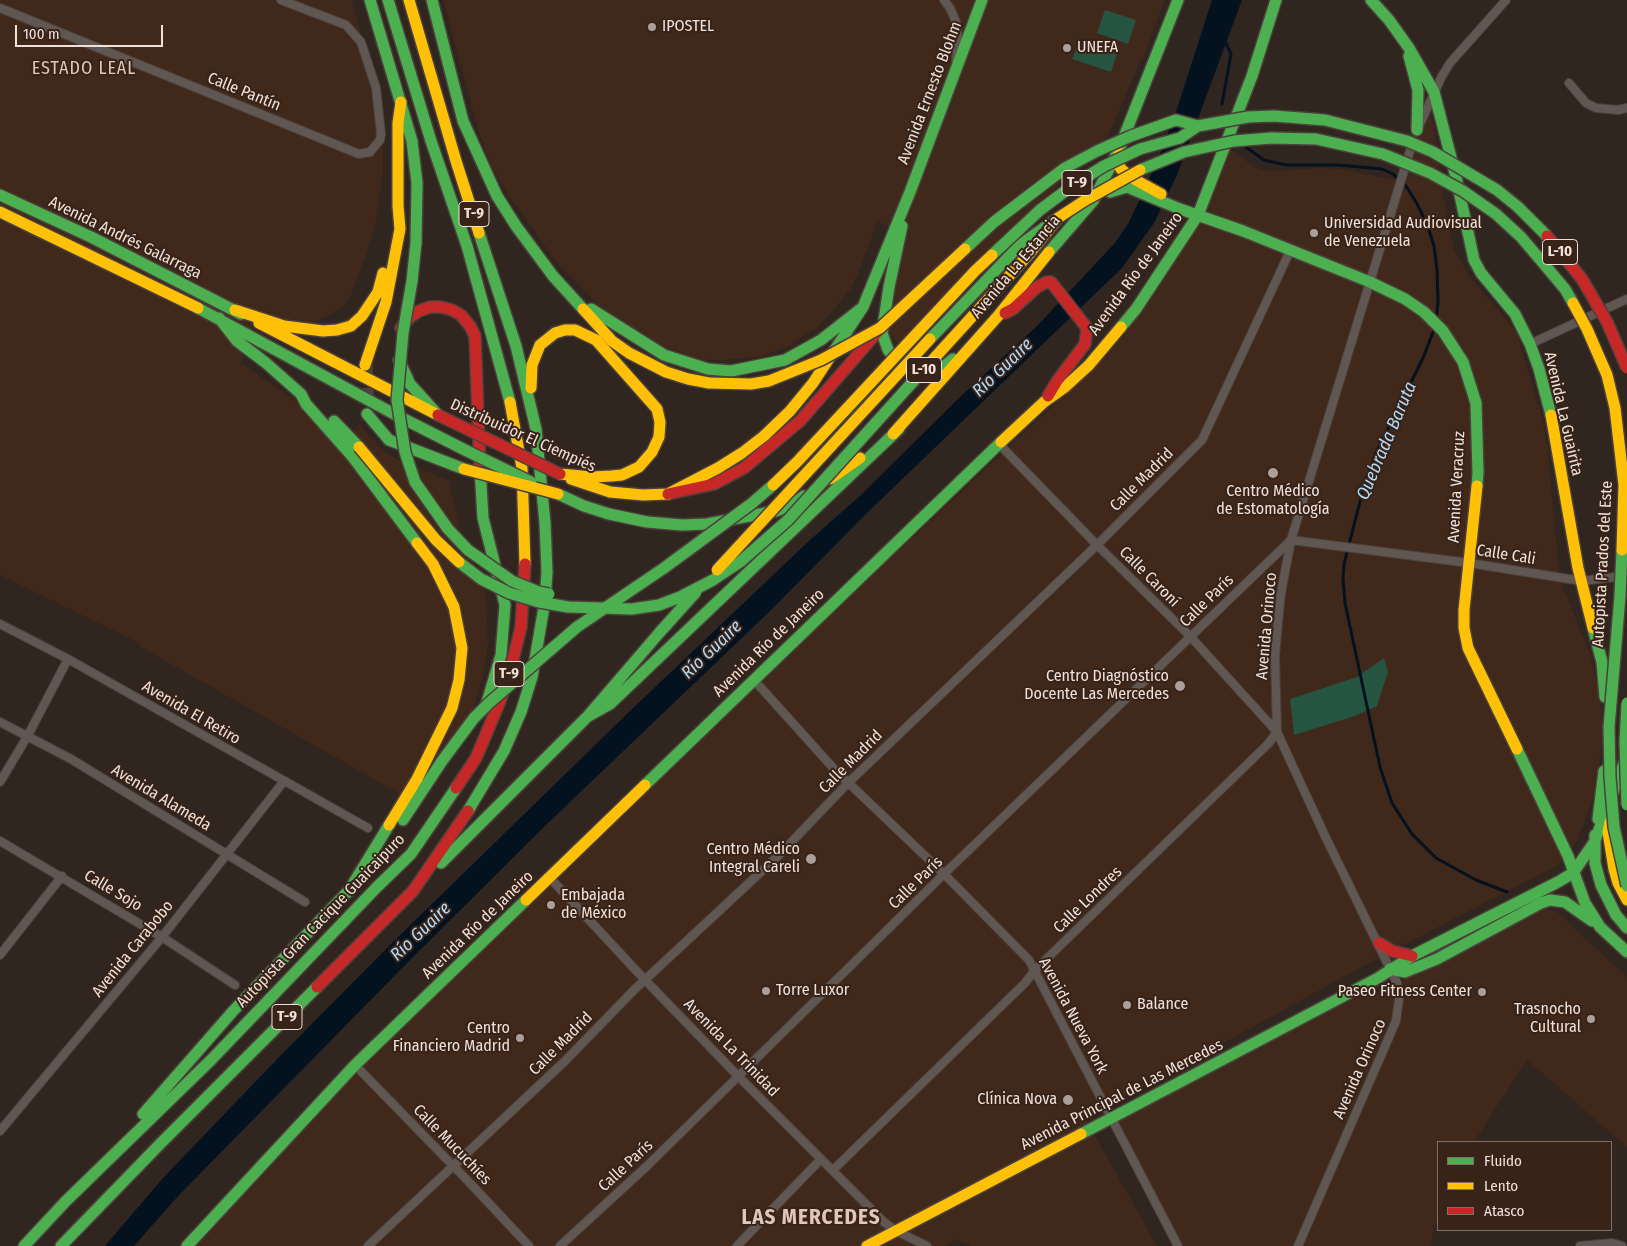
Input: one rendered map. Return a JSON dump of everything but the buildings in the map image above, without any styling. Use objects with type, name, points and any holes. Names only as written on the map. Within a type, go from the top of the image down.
[{"type":"main road","points":[[370,0],[412,141],[418,183],[416,243],[403,333],[398,400],[405,452],[415,482],[448,529],[468,550],[512,581],[539,592],[567,598],[633,601],[659,605]]},
{"type":"main road","name":"Autopista Gran Cacique Guaicaipuro","points":[[24,1246],[66,1201],[211,1060],[410,854],[476,758],[510,671],[521,627],[525,557],[522,468],[510,400],[468,246],[431,141],[388,0]]},
{"type":"main road","name":"T-9","points":[[61,1246],[160,1144],[413,891],[476,798],[504,752],[521,712],[532,677],[545,601],[547,572],[545,523],[536,429],[516,346],[456,161],[409,0]]},
{"type":"main road","points":[[432,0],[463,120],[478,157],[498,196],[516,226],[553,276],[612,341],[629,353],[666,372],[688,379],[709,383],[751,384],[769,381],[821,360],[880,328]]},
{"type":"main road","name":"Avenida Ernesto Blohm","points":[[908,198],[982,0]]},
{"type":"main road","name":"Avenida La Estancia","points":[[899,429],[998,316],[1053,246],[1093,201],[1120,147],[1178,0]]},
{"type":"main road","name":"Avenida La Guairita","points":[[1371,0],[1404,41],[1434,92],[1456,177],[1474,260],[1481,273],[1515,314],[1530,344],[1539,369],[1554,429],[1571,532],[1605,682],[1604,781],[1594,843]]},
{"type":"main road","name":"Avenida Río de Janeiro","points":[[187,1246],[355,1065],[999,444],[1044,402],[1089,365],[1124,324],[1198,215],[1252,76],[1275,3]]},
{"type":"main road","points":[[1404,41],[1415,74],[1418,90],[1417,130]]},
{"type":"main road","points":[[365,365],[386,302],[400,229],[398,206],[398,123],[401,102]]},
{"type":"main road","name":"L-10","points":[[1198,126],[1248,117],[1274,116],[1325,120],[1407,141],[1433,152],[1497,190],[1518,207],[1547,236],[1582,279],[1607,322],[1627,368]]},
{"type":"main road","points":[[668,494],[714,484],[744,468],[800,421],[880,328],[994,222],[1065,168],[1122,140],[1176,120],[1198,126]]},
{"type":"main road","name":"T-9","points":[[348,892],[378,854],[474,718],[489,703],[577,627],[664,568],[743,510],[779,479],[975,271],[1040,210],[1072,186],[1104,166],[1140,149],[1180,138],[1198,126]]},
{"type":"main road","name":"Autopista Prados del Este","points":[[1058,218],[1118,180],[1184,152],[1234,141],[1271,138],[1316,139],[1383,154],[1430,173],[1463,191],[1496,214],[1542,260],[1565,290],[1587,328],[1602,360],[1615,408],[1621,445],[1624,485],[1623,536],[1610,727],[1610,777],[1618,850],[1627,886]]},
{"type":"main road","points":[[1120,147],[1118,162],[1120,169],[1130,182],[1180,209],[1198,215]]},
{"type":"main road","points":[[1130,182],[1198,215]]},
{"type":"main road","points":[[1093,201],[1130,182]]},
{"type":"main road","name":"Avenida Andrés Galarraga","points":[[0,195],[90,237],[235,310]]},
{"type":"main road","points":[[908,198],[889,287],[882,333],[888,350],[906,368],[915,372],[931,372],[942,368],[984,332]]},
{"type":"main road","name":"Distribuidor El Ciempiés","points":[[235,310],[438,415],[578,482],[610,492],[643,495],[668,494],[742,453],[784,417],[814,383],[863,307],[908,198]]},
{"type":"main road","points":[[235,310],[284,326],[307,330],[337,330],[351,326],[366,310],[378,292],[386,262],[391,229],[398,206]]},
{"type":"main road","name":"Avenida Andrés Galarraga","points":[[0,212],[219,318]]},
{"type":"main road","name":"Avenida Veracruz","points":[[1198,215],[1370,282],[1404,299],[1424,312],[1443,331],[1455,347],[1476,403],[1478,473],[1464,610],[1464,628],[1468,648],[1568,856],[1585,903],[1600,927]]},
{"type":"main road","name":"L-10","points":[[587,717],[660,632],[930,340],[1020,245],[1058,218]]},
{"type":"main road","name":"L-10","points":[[659,605],[705,584],[740,562],[788,520],[1029,254],[1058,218]]},
{"type":"main road","points":[[998,316],[1013,309],[1037,287],[1051,282],[1087,328],[1085,344],[1057,381],[1044,402]]},
{"type":"main road","points":[[573,298],[664,355],[708,370],[731,371],[785,360],[821,340],[863,307]]},
{"type":"main road","points":[[377,887],[448,785],[466,754],[482,723],[501,655],[505,605],[483,518],[475,338],[470,326],[461,315],[449,309],[435,307],[419,311],[408,319],[400,330],[397,349],[400,366],[407,380],[438,415]]},
{"type":"main road","points":[[66,1201],[234,1010],[348,892],[417,779],[452,708],[459,680],[462,648],[454,607],[440,576],[419,543],[352,456],[306,404],[301,394],[238,341],[219,318]]},
{"type":"main road","points":[[219,318],[396,415],[467,451],[584,506],[609,514],[647,522],[682,525],[707,524],[776,511],[792,505],[847,468],[899,429]]},
{"type":"main road","points":[[536,429],[531,384],[532,365],[537,349],[543,341],[553,334],[562,331],[579,332],[596,340],[657,409],[660,422],[659,437],[652,452],[639,467],[622,475],[592,477],[560,474]]},
{"type":"main road","points":[[301,394],[313,398],[359,447],[436,540],[481,579],[509,593],[540,602],[568,607],[632,609],[659,605]]},
{"type":"main road","points":[[367,414],[389,440],[464,469],[558,494]]},
{"type":"main road","points":[[413,891],[587,717],[610,704],[899,429]]},
{"type":"main road","points":[[1627,703],[1625,741],[1627,805]]},
{"type":"main road","points":[[1627,755],[1594,843],[1595,863],[1601,885],[1616,915],[1627,928]]},
{"type":"main road","points":[[1618,779],[1608,832],[1610,850],[1618,883],[1627,900]]},
{"type":"main road","name":"Avenida Principal de Las Mercedes","points":[[867,1246],[1328,1005],[1378,978],[1412,956],[1558,882],[1573,873],[1594,843]]},
{"type":"main road","points":[[1390,969],[1405,972],[1437,959],[1541,903],[1550,900],[1565,902],[1582,913],[1627,952]]},
{"type":"main road","points":[[1379,943],[1392,951],[1412,956]]},
{"type":"street","name":"Calle Pantín","points":[[0,8],[359,154],[365,154],[374,150],[381,134],[376,88],[360,42],[346,24],[281,0]]},
{"type":"street","points":[[944,0],[956,22],[958,39],[955,69]]},
{"type":"street","name":"Avenida Orinoco","points":[[1298,1246],[1396,1021],[1399,999],[1397,983],[1379,943],[1325,836],[1277,732],[1275,656],[1281,593],[1291,540],[1417,130],[1450,62],[1506,0]]},
{"type":"street","points":[[1569,82],[1586,103],[1596,108],[1618,110],[1627,108]]},
{"type":"street","name":"Calle Madrid","points":[[368,1246],[565,1060],[645,980],[777,857],[848,783],[1097,545],[1202,440],[1290,251]]},
{"type":"street","points":[[1530,344],[1627,299]]},
{"type":"street","name":"Calle Caroní","points":[[999,444],[1097,545],[1190,636],[1277,732]]},
{"type":"street","name":"Calle Cali","points":[[1291,540],[1468,563],[1582,581],[1627,576]]},
{"type":"street","name":"Calle París","points":[[560,1246],[646,1166],[944,874],[1291,540]]},
{"type":"street","name":"Avenida El Retiro","points":[[0,624],[68,659],[368,828]]},
{"type":"street","points":[[0,782],[27,737],[68,659]]},
{"type":"street","name":"Avenida Nueva York","points":[[754,680],[835,770],[944,874],[1029,960],[1178,1246]]},
{"type":"street","name":"Avenida Alameda","points":[[0,722],[71,759],[305,902]]},
{"type":"street","name":"Calle Londres","points":[[833,1170],[1025,983],[1035,970],[1268,744],[1277,732]]},
{"type":"street","name":"Avenida Carabobo","points":[[0,1131],[162,937],[284,781]]},
{"type":"street","name":"Calle Sojo","points":[[0,841],[162,937],[235,985]]},
{"type":"street","points":[[0,955],[62,876]]},
{"type":"street","name":"Avenida La Trinidad","points":[[550,878],[738,1076],[884,1222],[896,1231],[927,1246]]},
{"type":"street","name":"Calle Mucuchíes","points":[[355,1065],[454,1166],[528,1246]]},
{"type":"street","points":[[737,1246],[821,1159]]},
{"type":"street","points":[[1580,1246],[1612,1243],[1622,1246]]},
{"type":"shaded area","points":[[0,0],[352,0],[374,84],[383,148],[383,172],[376,222],[367,252],[351,295],[343,306],[316,322],[304,324],[284,320],[259,309],[241,363],[291,397],[305,409],[338,446],[359,424],[387,454],[449,481],[463,540],[484,588],[488,644],[484,672],[466,727],[416,803],[141,647],[137,642],[0,575]]},
{"type":"shaded area","points":[[443,0],[1165,0],[1143,59],[1108,136],[1013,231],[907,353],[890,334],[885,324],[899,229],[877,222],[858,274],[850,290],[816,328],[789,346],[760,356],[708,360],[657,344],[604,310],[557,263],[508,195],[490,163],[479,133]]},
{"type":"shaded area","points":[[1428,104],[1434,127],[1443,195],[1454,250],[1470,277],[1517,334],[1540,411],[1547,441],[1559,573],[1590,654],[1599,692],[1602,716],[1602,744],[1594,795],[1578,840],[1558,865],[1378,958],[1131,1094],[1084,1116],[1157,1246],[971,1246],[955,1239],[944,1246],[191,1246],[331,1094],[581,849],[1104,358],[1125,334],[1159,284],[1226,147],[1255,167],[1264,170],[1341,169],[1399,181],[1421,114]]},
{"type":"shaded area","points":[[1546,908],[1557,912],[1627,977],[1627,1147],[1527,1060],[1475,1141],[1437,1141],[1437,1219],[1430,1246],[1181,1246],[1119,1130],[1121,1119],[1211,1069],[1367,993],[1382,991]]},
{"type":"green space","points":[[1105,10],[1136,20],[1128,44],[1097,33]]},
{"type":"green space","points":[[1079,41],[1117,54],[1111,72],[1072,59]]},
{"type":"green space","points":[[1384,658],[1388,672],[1377,706],[1355,716],[1294,735],[1290,699],[1357,677]]},
{"type":"water","name":"Río Guaire","points":[[1212,0],[1242,0],[1177,175],[1154,223],[1122,268],[870,510],[769,612],[548,823],[409,961],[179,1195],[134,1246],[105,1246],[163,1178],[394,941],[630,711],[810,540],[861,495],[962,395],[1037,326],[1114,244],[1128,224],[1160,154],[1176,112]]},
{"type":"waterway","points":[[1222,104],[1231,54],[1225,41]]},
{"type":"waterway","name":"Quebrada Baruta","points":[[1243,145],[1264,160],[1286,165],[1338,165],[1382,169],[1393,174],[1406,186],[1416,202],[1427,224],[1434,246],[1438,303],[1436,319]]},
{"type":"waterway","name":"Quebrada Baruta","points":[[1435,327],[1423,358],[1376,453],[1365,482],[1344,564],[1345,603],[1380,767],[1392,803],[1412,834],[1436,858],[1476,880],[1507,892]]},
{"type":"tunnel","points":[[365,365],[367,411]]},
{"type":"traffic: fast","points":[[370,0],[412,141],[417,183],[416,243]]},
{"type":"traffic: fast","points":[[388,0],[431,141],[467,246],[510,402]]},
{"type":"traffic: fast","points":[[432,0],[463,121],[497,196],[516,226],[553,276],[583,309]]},
{"type":"traffic: fast","points":[[828,360],[863,307],[910,192],[982,0]]},
{"type":"traffic: fast","points":[[1049,252],[1093,201],[1120,147],[1178,0]]},
{"type":"traffic: fast","points":[[1121,327],[1136,309],[1198,215],[1252,76],[1276,0]]},
{"type":"traffic: fast","points":[[1371,0],[1389,20],[1409,48],[1434,92],[1456,177],[1474,260],[1481,273],[1515,314],[1530,344],[1539,369],[1551,415]]},
{"type":"traffic: fast","points":[[1409,56],[1418,90],[1417,130]]},
{"type":"traffic: fast","points":[[992,255],[1040,210],[1072,186],[1104,166],[1140,149],[1180,138],[1198,126],[1248,117],[1274,116],[1325,120],[1407,141],[1433,152],[1497,190],[1518,207],[1547,236]]},
{"type":"traffic: fast","points":[[965,249],[994,222],[1065,168],[1097,151],[1131,136],[1176,120],[1198,126]]},
{"type":"traffic: fast","points":[[1140,170],[1184,152],[1234,141],[1271,138],[1316,139],[1383,154],[1430,173],[1463,191],[1496,214],[1521,237],[1565,289],[1573,303]]},
{"type":"traffic: fast","points":[[1110,192],[1127,187],[1180,209],[1243,231],[1370,282],[1405,299],[1424,312],[1443,331],[1463,362],[1476,403],[1477,486]]},
{"type":"traffic: fast","points":[[0,195],[91,237],[241,314]]},
{"type":"traffic: fast","points":[[930,339],[1020,245],[1055,220]]},
{"type":"traffic: fast","points":[[902,226],[889,287],[882,333],[888,350],[898,362],[915,372],[931,372],[942,368],[953,359]]},
{"type":"traffic: fast","points":[[468,811],[504,751],[521,712],[532,677],[545,601],[547,572],[545,523],[536,429],[516,346],[479,233]]},
{"type":"traffic: fast","points":[[416,243],[403,333],[397,400],[405,452],[415,482],[448,529],[468,550],[512,581],[549,594]]},
{"type":"traffic: fast","points":[[591,309],[664,355],[708,369],[731,371],[785,360],[821,340],[863,307]]},
{"type":"traffic: fast","points":[[198,308],[396,415],[467,451]]},
{"type":"traffic: fast","points":[[219,318],[237,341],[266,363],[301,394],[306,404],[352,456],[417,543]]},
{"type":"traffic: fast","points":[[399,360],[410,384],[438,415]]},
{"type":"traffic: fast","points":[[459,562],[481,579],[509,593],[539,602],[568,607],[632,609],[659,605],[680,597],[713,580],[740,562],[788,520],[919,375]]},
{"type":"traffic: fast","points":[[367,414],[389,440],[464,469]]},
{"type":"traffic: fast","points":[[334,421],[359,447]]},
{"type":"traffic: fast","points":[[587,717],[610,704],[899,429]]},
{"type":"traffic: fast","points":[[645,785],[1001,442]]},
{"type":"traffic: fast","points":[[467,451],[531,482]]},
{"type":"traffic: fast","points":[[480,468],[483,518],[505,605],[501,655],[485,709]]},
{"type":"traffic: fast","points":[[442,761],[474,718],[489,703],[577,627],[664,568],[751,504],[773,485]]},
{"type":"traffic: fast","points":[[558,494],[584,506],[609,514],[647,522],[682,525],[707,524],[776,511],[792,505],[804,496]]},
{"type":"traffic: fast","points":[[1622,550],[1609,727],[1614,827],[1627,886]]},
{"type":"traffic: fast","points":[[660,632],[696,592]]},
{"type":"traffic: fast","points":[[1593,628],[1602,662],[1605,697]]},
{"type":"traffic: fast","points":[[441,863],[587,717],[660,632]]},
{"type":"traffic: fast","points":[[1627,703],[1625,741],[1627,805]]},
{"type":"traffic: fast","points":[[1517,749],[1568,856],[1585,903],[1600,927],[1627,952]]},
{"type":"traffic: fast","points":[[1594,843],[1626,758]]},
{"type":"traffic: fast","points":[[403,820],[442,761]]},
{"type":"traffic: fast","points":[[1598,819],[1604,771]]},
{"type":"traffic: fast","points":[[24,1246],[66,1201],[211,1060],[411,854],[456,788]]},
{"type":"traffic: fast","points":[[348,892],[389,825]]},
{"type":"traffic: fast","points":[[1595,835],[1595,863],[1601,885],[1616,915],[1627,928]]},
{"type":"traffic: fast","points":[[1081,1134],[1378,978],[1412,956],[1558,882],[1573,873],[1593,844]]},
{"type":"traffic: fast","points":[[143,1114],[234,1010],[355,884]]},
{"type":"traffic: fast","points":[[187,1246],[355,1065],[526,900]]},
{"type":"traffic: fast","points":[[1390,969],[1405,972],[1437,959],[1541,903],[1550,900],[1565,902],[1592,921]]},
{"type":"traffic: fast","points":[[61,1246],[317,987]]},
{"type":"traffic: slow","points":[[409,0],[479,233]]},
{"type":"traffic: slow","points":[[365,365],[386,302],[400,229],[398,206],[398,123],[401,102]]},
{"type":"traffic: slow","points":[[1119,153],[1118,163],[1121,169],[1132,178],[1161,194]]},
{"type":"traffic: slow","points":[[919,375],[1029,254],[1058,218],[1084,201],[1140,170]]},
{"type":"traffic: slow","points":[[0,212],[198,308]]},
{"type":"traffic: slow","points":[[709,383],[751,384],[769,381],[821,360],[880,328],[965,249]]},
{"type":"traffic: slow","points":[[893,434],[998,316],[1049,252]]},
{"type":"traffic: slow","points":[[773,485],[797,462],[992,255]]},
{"type":"traffic: slow","points":[[235,310],[284,326],[323,331],[337,330],[351,326],[362,316],[378,292],[383,273]]},
{"type":"traffic: slow","points":[[1573,303],[1587,329],[1607,375],[1615,408],[1624,485],[1622,550]]},
{"type":"traffic: slow","points":[[583,309],[612,341],[629,353],[666,372],[709,383]]},
{"type":"traffic: slow","points":[[259,323],[434,413]]},
{"type":"traffic: slow","points":[[1001,442],[1044,402],[1065,387],[1089,365],[1121,327]]},
{"type":"traffic: slow","points":[[531,388],[532,365],[540,345],[555,333],[575,330],[596,340],[657,409],[660,422],[659,437],[652,452],[639,467],[622,475],[611,476],[592,477],[560,474]]},
{"type":"traffic: slow","points":[[717,570],[930,339]]},
{"type":"traffic: slow","points":[[571,479],[610,492],[643,495],[668,494],[718,468],[764,436],[790,411],[813,383],[828,360]]},
{"type":"traffic: slow","points":[[510,402],[522,468],[525,564]]},
{"type":"traffic: slow","points":[[1551,415],[1578,568],[1593,628]]},
{"type":"traffic: slow","points":[[359,447],[436,540],[459,562]]},
{"type":"traffic: slow","points":[[830,479],[860,458]]},
{"type":"traffic: slow","points":[[464,469],[558,494]]},
{"type":"traffic: slow","points":[[1477,486],[1464,610],[1464,628],[1468,648],[1517,749]]},
{"type":"traffic: slow","points":[[389,825],[417,779],[452,708],[459,680],[462,648],[454,607],[433,564],[417,543]]},
{"type":"traffic: slow","points":[[526,900],[645,785]]},
{"type":"traffic: slow","points":[[1610,822],[1608,832],[1614,869],[1618,883],[1627,900]]},
{"type":"traffic: slow","points":[[867,1246],[1081,1134]]},
{"type":"traffic: jam","points":[[1547,236],[1582,279],[1607,322],[1627,368]]},
{"type":"traffic: jam","points":[[1005,313],[1013,309],[1037,287],[1051,282],[1087,328],[1085,344],[1048,396]]},
{"type":"traffic: jam","points":[[401,328],[410,317],[430,307],[452,310],[461,315],[470,326],[475,336],[480,468]]},
{"type":"traffic: jam","points":[[668,494],[714,484],[744,468],[800,421],[880,329]]},
{"type":"traffic: jam","points":[[438,415],[560,474]]},
{"type":"traffic: jam","points":[[456,788],[476,758],[500,701],[512,663],[521,627],[525,564]]},
{"type":"traffic: jam","points":[[317,987],[413,891],[468,811]]},
{"type":"traffic: jam","points":[[1379,943],[1392,951],[1412,956]]},
{"type":"place","name":"IPOSTEL","points":[[652,27]]},
{"type":"place","name":"UNEFA","points":[[1067,48]]},
{"type":"place","name":"Universidad Audiovisual de Venezuela","points":[[1314,233]]},
{"type":"place","name":"Centro Médico de Estomatología","points":[[1273,473]]},
{"type":"place","name":"Centro Diagnóstico Docente Las Mercedes","points":[[1180,686]]},
{"type":"place","name":"Centro Médico Integral Careli","points":[[811,859]]},
{"type":"place","name":"Embajada de México","points":[[551,905]]},
{"type":"place","name":"Torre Luxor","points":[[766,991]]},
{"type":"place","name":"Paseo Fitness Center","points":[[1482,992]]},
{"type":"place","name":"Balance","points":[[1127,1005]]},
{"type":"place","name":"Trasnocho Cultural","points":[[1591,1019]]},
{"type":"place","name":"Centro Financiero Madrid","points":[[520,1038]]},
{"type":"place","name":"Clínica Nova","points":[[1068,1100]]},
{"type":"district","name":"ESTADO LEAL","points":[[84,69]]},
{"type":"district","name":"LAS MERCEDES","points":[[811,1218]]}]
